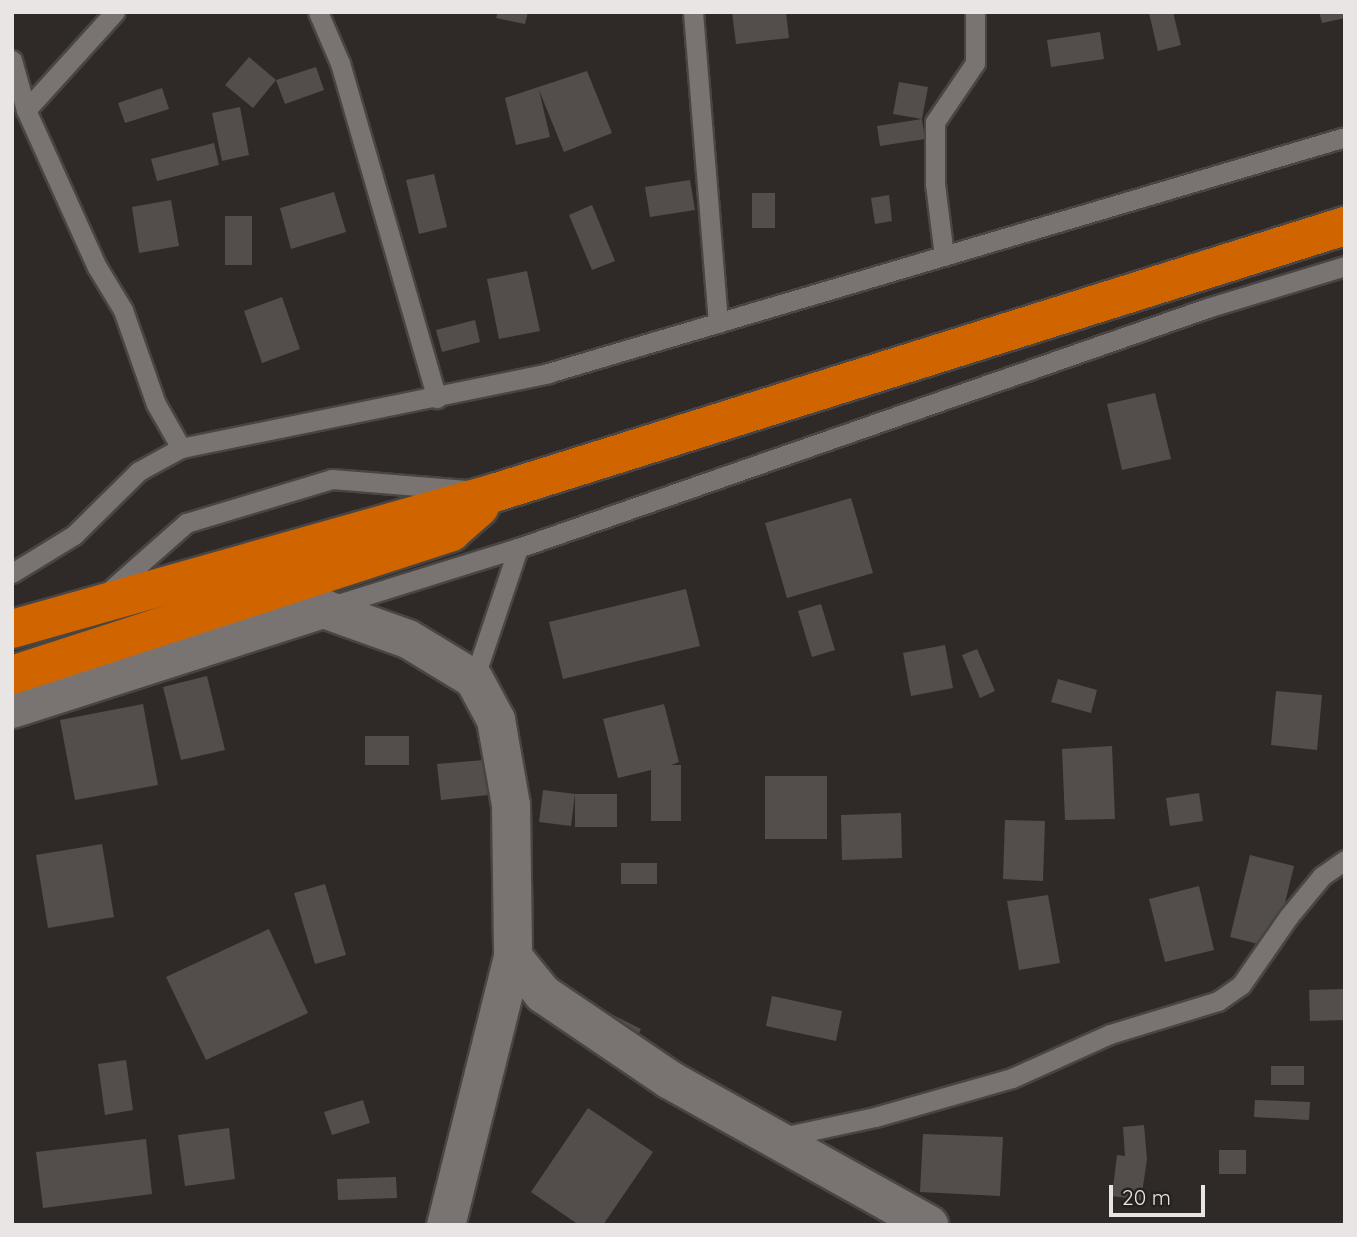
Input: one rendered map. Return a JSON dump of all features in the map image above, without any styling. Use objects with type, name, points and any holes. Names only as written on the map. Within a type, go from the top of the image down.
[{"type":"highway","points":[[12,629],[96,603],[497,492],[1345,226]]},
{"type":"highway","points":[[12,675],[451,532],[497,492]]},
{"type":"street","points":[[12,709],[324,609],[408,639],[474,679],[496,720],[509,793],[513,957],[446,1225]]},
{"type":"street","points":[[513,957],[530,982],[584,1025],[773,1139],[929,1225]]},
{"type":"lane","points":[[26,110],[114,12]]},
{"type":"lane","points":[[318,12],[340,64],[437,397]]},
{"type":"lane","points":[[693,12],[718,323]]},
{"type":"lane","points":[[943,256],[935,184],[935,122],[975,63],[975,12]]},
{"type":"lane","points":[[12,60],[26,110],[97,267],[123,310],[156,404],[181,448]]},
{"type":"lane","points":[[12,573],[74,535],[139,471],[181,448],[548,373],[1345,136]]},
{"type":"lane","points":[[324,609],[518,548],[1207,308],[1345,266]]},
{"type":"lane","points":[[96,603],[186,523],[332,479],[497,492]]},
{"type":"lane","points":[[474,679],[518,548]]},
{"type":"lane","points":[[773,1139],[875,1117],[1012,1078],[1110,1034],[1218,1001],[1241,985],[1289,916],[1322,876],[1345,860]]},
{"type":"building","points":[[498,12],[528,12],[525,24],[496,18]]},
{"type":"building","points":[[732,12],[786,12],[789,38],[736,44]]},
{"type":"building","points":[[1173,12],[1181,45],[1158,51],[1149,13]]},
{"type":"building","points":[[1319,12],[1344,12],[1345,18],[1322,23]]},
{"type":"building","points":[[1100,32],[1104,59],[1051,67],[1047,40]]},
{"type":"building","points":[[249,57],[276,80],[253,108],[225,85]]},
{"type":"building","points":[[316,67],[324,90],[285,104],[276,80]]},
{"type":"building","points":[[587,71],[612,133],[564,152],[539,90],[550,137],[516,145],[505,98]]},
{"type":"building","points":[[899,82],[928,87],[922,119],[893,114]]},
{"type":"building","points":[[162,88],[169,109],[125,123],[118,103]]},
{"type":"building","points":[[240,107],[249,155],[222,161],[212,113]]},
{"type":"building","points":[[922,119],[925,139],[880,146],[877,126]]},
{"type":"building","points":[[214,143],[219,165],[157,181],[151,159]]},
{"type":"building","points":[[434,174],[447,227],[419,234],[406,180]]},
{"type":"building","points":[[690,180],[695,210],[650,217],[645,187]]},
{"type":"building","points":[[334,192],[346,232],[291,249],[280,208]]},
{"type":"building","points":[[752,193],[775,193],[775,228],[752,228]]},
{"type":"building","points":[[889,195],[892,221],[875,224],[871,198]]},
{"type":"building","points":[[171,200],[179,246],[139,253],[132,207]]},
{"type":"building","points":[[592,205],[615,261],[592,270],[569,215]]},
{"type":"building","points":[[225,216],[252,216],[252,265],[225,265]]},
{"type":"building","points":[[527,271],[540,331],[499,339],[487,279]]},
{"type":"building","points":[[282,297],[300,349],[262,363],[244,311]]},
{"type":"building","points":[[475,320],[480,342],[442,352],[436,330]]},
{"type":"building","points":[[1155,393],[1171,459],[1122,470],[1107,404]]},
{"type":"building","points":[[851,498],[873,573],[787,598],[765,523]]},
{"type":"building","points":[[686,589],[700,646],[563,679],[549,622]]},
{"type":"building","points":[[821,604],[835,650],[812,657],[798,611]]},
{"type":"building","points":[[945,645],[953,688],[911,696],[903,653]]},
{"type":"building","points":[[977,649],[995,691],[980,698],[962,655]]},
{"type":"building","points":[[207,676],[225,750],[181,760],[163,687]]},
{"type":"building","points":[[1058,679],[1097,690],[1091,713],[1051,702]]},
{"type":"building","points":[[1276,691],[1322,695],[1317,750],[1271,745]]},
{"type":"building","points":[[143,704],[158,785],[75,800],[60,720]]},
{"type":"building","points":[[664,704],[679,762],[671,765],[681,765],[681,821],[651,821],[651,770],[618,778],[603,719]]},
{"type":"building","points":[[365,736],[409,736],[409,765],[365,765]]},
{"type":"building","points":[[1112,746],[1115,819],[1065,820],[1062,749]]},
{"type":"building","points":[[484,760],[488,795],[441,800],[437,764]]},
{"type":"building","points":[[765,776],[827,776],[827,839],[765,839]]},
{"type":"building","points":[[543,790],[575,794],[571,826],[539,822]]},
{"type":"building","points":[[1199,793],[1203,821],[1170,826],[1166,798]]},
{"type":"building","points":[[575,794],[617,794],[617,827],[575,827]]},
{"type":"building","points":[[901,813],[902,858],[842,860],[841,815]]},
{"type":"building","points":[[1005,820],[1045,821],[1043,881],[1003,879]]},
{"type":"building","points":[[102,844],[114,917],[48,928],[36,855]]},
{"type":"building","points":[[1250,855],[1294,866],[1274,948],[1230,937]]},
{"type":"building","points":[[621,863],[657,863],[657,884],[621,884]]},
{"type":"building","points":[[325,884],[346,955],[315,964],[294,893]]},
{"type":"building","points":[[1199,886],[1214,950],[1165,962],[1149,899]]},
{"type":"building","points":[[1048,895],[1060,963],[1019,970],[1007,901]]},
{"type":"building","points":[[269,929],[308,1013],[206,1060],[166,977]]},
{"type":"building","points":[[1345,989],[1345,1020],[1310,1021],[1309,990]]},
{"type":"building","points":[[772,996],[842,1011],[836,1041],[766,1026]]},
{"type":"building","points":[[611,1014],[641,1029],[632,1048],[602,1033]]},
{"type":"building","points":[[126,1060],[133,1110],[105,1115],[98,1064]]},
{"type":"building","points":[[1271,1066],[1304,1066],[1304,1085],[1271,1085]]},
{"type":"building","points":[[363,1100],[370,1123],[332,1135],[324,1112]]},
{"type":"building","points":[[1255,1100],[1310,1102],[1309,1120],[1254,1117]]},
{"type":"building","points":[[588,1108],[653,1152],[603,1225],[579,1225],[531,1192]]},
{"type":"building","points":[[1144,1125],[1147,1159],[1141,1200],[1112,1196],[1117,1155],[1125,1156],[1123,1127]]},
{"type":"building","points":[[229,1128],[235,1179],[185,1186],[178,1135]]},
{"type":"building","points":[[923,1134],[1003,1137],[1000,1196],[920,1192]]},
{"type":"building","points":[[146,1139],[152,1194],[43,1208],[36,1152]]},
{"type":"building","points":[[1219,1150],[1246,1150],[1246,1174],[1219,1174]]},
{"type":"building","points":[[396,1177],[397,1198],[338,1200],[337,1179]]}]
